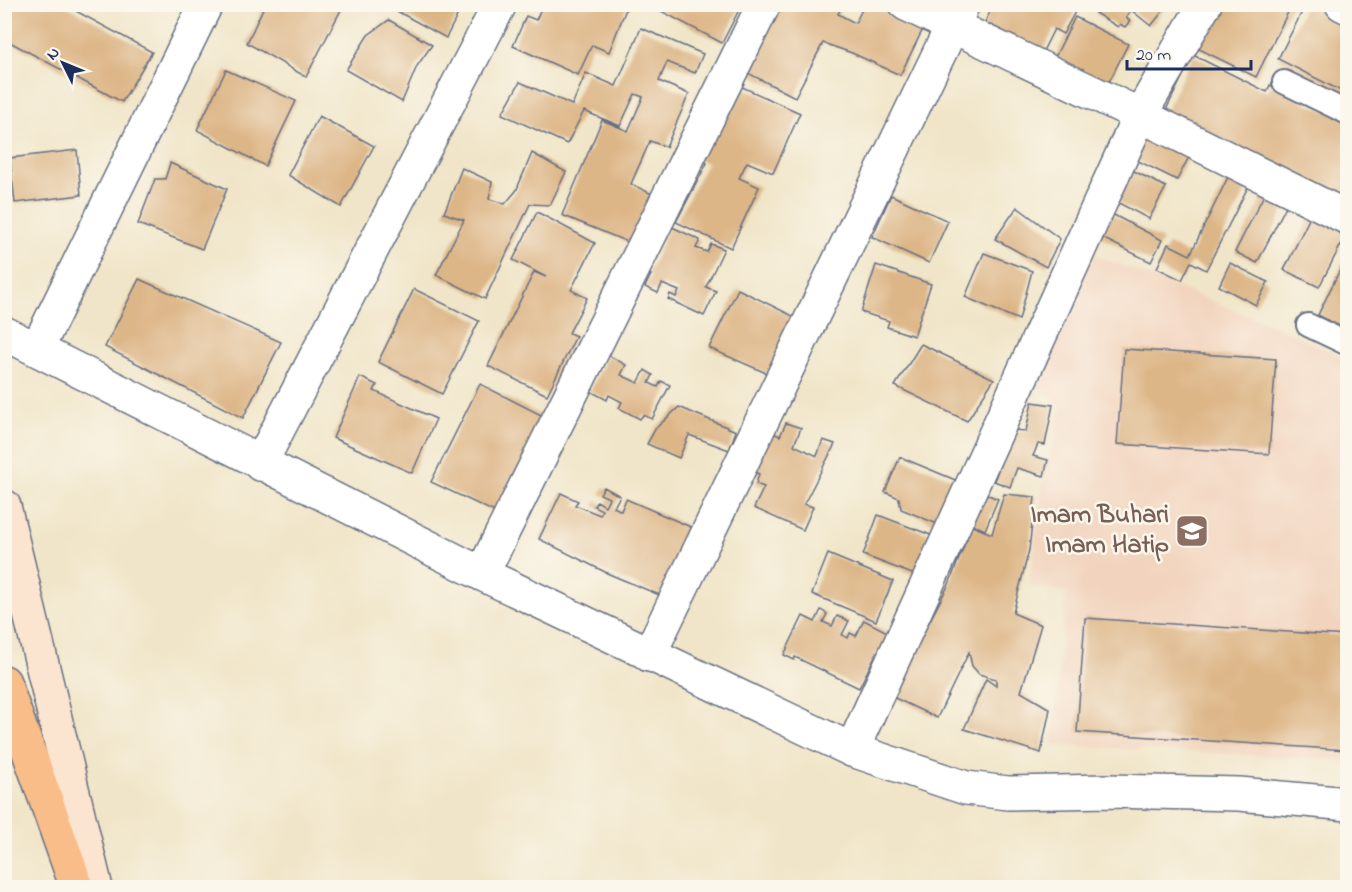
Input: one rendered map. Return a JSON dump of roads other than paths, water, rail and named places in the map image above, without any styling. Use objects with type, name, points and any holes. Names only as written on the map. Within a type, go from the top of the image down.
[{"type":"highway","points":[[4,682],[77,888]]},
{"type":"main road","points":[[4,506],[96,888]]},
{"type":"street","points":[[37,349],[206,4]]},
{"type":"street","points":[[260,464],[500,4]]},
{"type":"street","points":[[482,574],[764,4]]},
{"type":"street","points":[[906,4],[957,15],[1140,115],[1347,218]]},
{"type":"street","points":[[852,750],[1140,115],[1205,4]]},
{"type":"street","points":[[1342,4],[1347,7]]},
{"type":"street","points":[[649,655],[957,15]]},
{"type":"street","points":[[4,333],[482,574],[852,750],[966,788],[1008,793],[1108,791],[1239,794],[1347,804]]},
{"type":"lane","points":[[1284,82],[1347,113]]},
{"type":"lane","points":[[1308,326],[1347,344]]},
{"type":"place","name":"Imam Buhari Imam Hatip","points":[[1192,531]]}]
